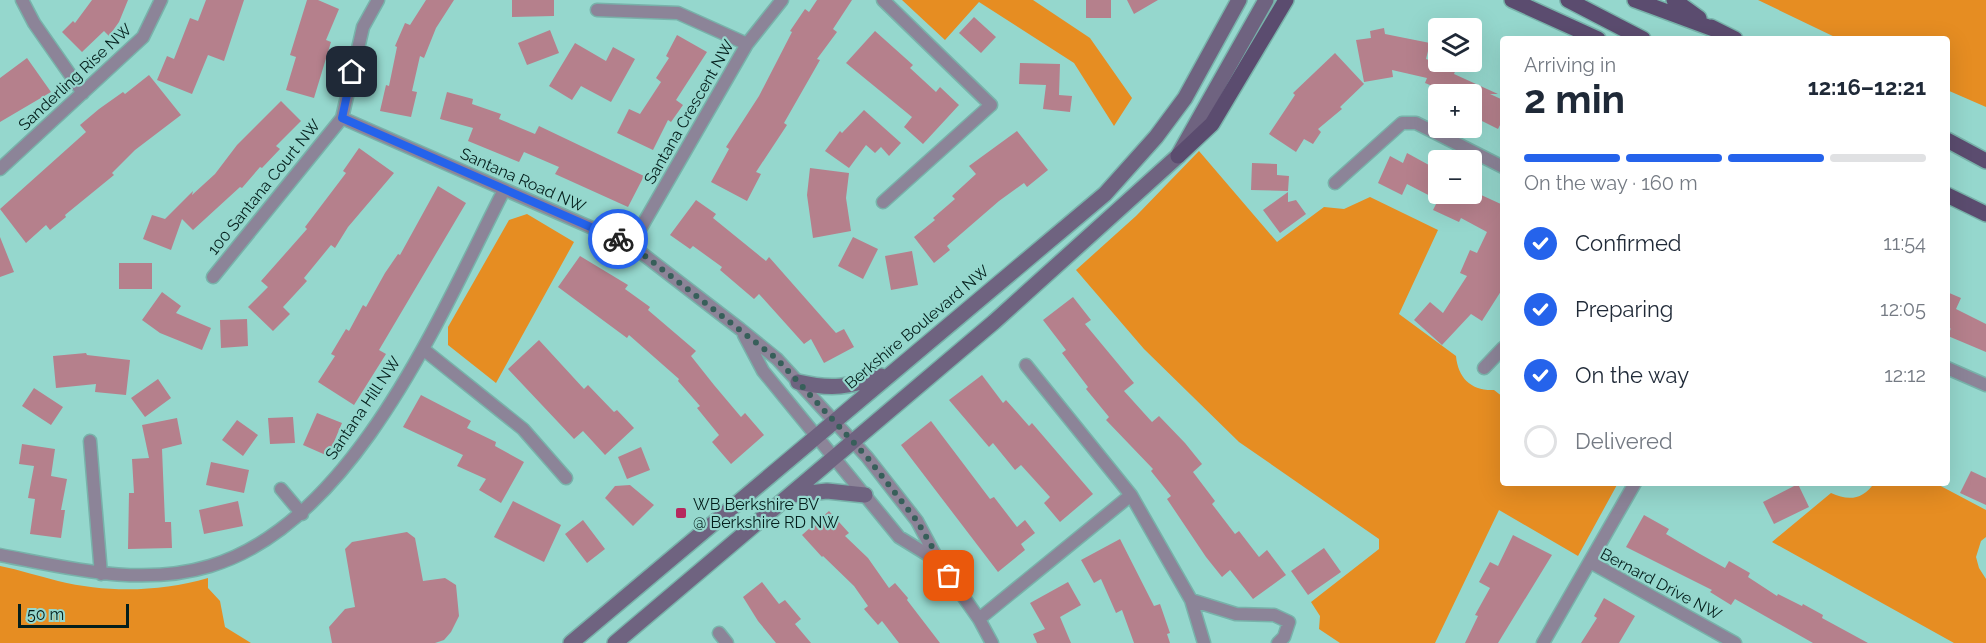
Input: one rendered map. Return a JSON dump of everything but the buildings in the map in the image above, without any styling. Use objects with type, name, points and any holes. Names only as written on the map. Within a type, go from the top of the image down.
[{"type":"main road","name":"Berkshire Boulevard NW","points":[[572,643],[832,421],[1105,194],[1156,137],[1185,98],[1239,0]]},
{"type":"main road","points":[[1178,156],[1266,0]]},
{"type":"main road","points":[[615,643],[854,443],[994,322],[1212,124],[1286,0]]},
{"type":"main road","points":[[1512,0],[1591,36]]},
{"type":"main road","points":[[1568,0],[1637,36]]},
{"type":"main road","points":[[1635,0],[1719,31]]},
{"type":"main road","points":[[1660,0],[1729,36]]},
{"type":"main road","points":[[1674,0],[1719,31]]},
{"type":"main road","points":[[1950,135],[1986,148]]},
{"type":"main road","points":[[1950,142],[1986,160]]},
{"type":"main road","points":[[1950,196],[1986,214]]},
{"type":"main road","points":[[798,382],[830,388],[853,385],[890,373]]},
{"type":"main road","points":[[790,495],[827,490],[865,495]]},
{"type":"street","points":[[22,0],[34,23],[83,93]]},
{"type":"street","name":"Sanderling Rise NW","points":[[0,169],[144,37],[161,0]]},
{"type":"street","points":[[342,118],[363,27],[378,0]]},
{"type":"street","name":"Santana Crescent NW","points":[[631,245],[747,44],[782,0]]},
{"type":"street","points":[[883,0],[991,105],[883,202]]},
{"type":"street","points":[[597,10],[678,13],[747,44]]},
{"type":"street","name":"Santana Road NW","points":[[342,118],[631,245],[740,329],[777,359],[854,443],[917,521],[939,562],[979,619],[992,643]]},
{"type":"street","name":"100 Santana Court NW","points":[[213,278],[342,118]]},
{"type":"street","points":[[1335,183],[1402,123],[1416,123],[1500,165]]},
{"type":"street","name":"Santana Hill NW","points":[[0,555],[101,574],[156,575],[210,566],[252,547],[302,514],[355,455],[423,349],[504,190]]},
{"type":"street","name":"Santana Road NW","points":[[740,329],[763,371],[899,537],[939,562]]},
{"type":"street","points":[[423,349],[523,429],[566,478]]},
{"type":"street","points":[[1484,368],[1500,351]]},
{"type":"street","points":[[1026,365],[1131,495],[1191,600],[1204,643]]},
{"type":"street","points":[[1950,370],[1986,385]]},
{"type":"street","points":[[90,441],[101,574]]},
{"type":"street","points":[[1590,562],[1633,486]]},
{"type":"street","points":[[281,489],[302,514]]},
{"type":"street","points":[[979,619],[1131,495]]},
{"type":"street","name":"Bernard Drive NW","points":[[1543,643],[1590,562],[1735,643]]},
{"type":"street","points":[[1191,600],[1236,614],[1274,615],[1289,622],[1284,637],[1278,643]]},
{"type":"shaded area","points":[[902,0],[1033,0],[1090,38],[1132,98],[1114,126],[1074,63],[979,2],[945,40]]},
{"type":"shaded area","points":[[1758,0],[1986,0],[1986,107],[1950,91],[1950,36],[1833,36]]},
{"type":"shaded area","points":[[1199,151],[1277,242],[1324,207],[1344,209],[1370,197],[1438,230],[1399,314],[1456,356],[1457,364],[1467,382],[1479,388],[1494,390],[1500,395],[1500,486],[1616,486],[1578,556],[1499,510],[1435,643],[1340,643],[1319,629],[1320,616],[1311,602],[1379,549],[1379,539],[1239,442],[1144,349],[1076,270],[1136,216]]},
{"type":"shaded area","points":[[527,214],[574,242],[496,383],[448,345],[448,327],[509,220]]},
{"type":"shaded area","points":[[1872,486],[1941,486],[1986,510],[1986,537],[1981,541],[1976,557],[1979,568],[1986,579],[1986,643],[1954,643],[1772,542],[1831,493],[1849,498],[1860,496]]},
{"type":"shaded area","points":[[0,566],[96,588],[152,588],[208,578],[208,588],[220,601],[225,627],[251,643],[0,643]]},
{"type":"way so far","points":[[618,239],[631,245],[777,359],[867,457],[917,521],[949,576]]},
{"type":"place","name":"WB Berkshire BV @ Berkshire RD NW","points":[[681,513]]},
{"type":"route","points":[[352,72],[342,118],[618,239]]}]
